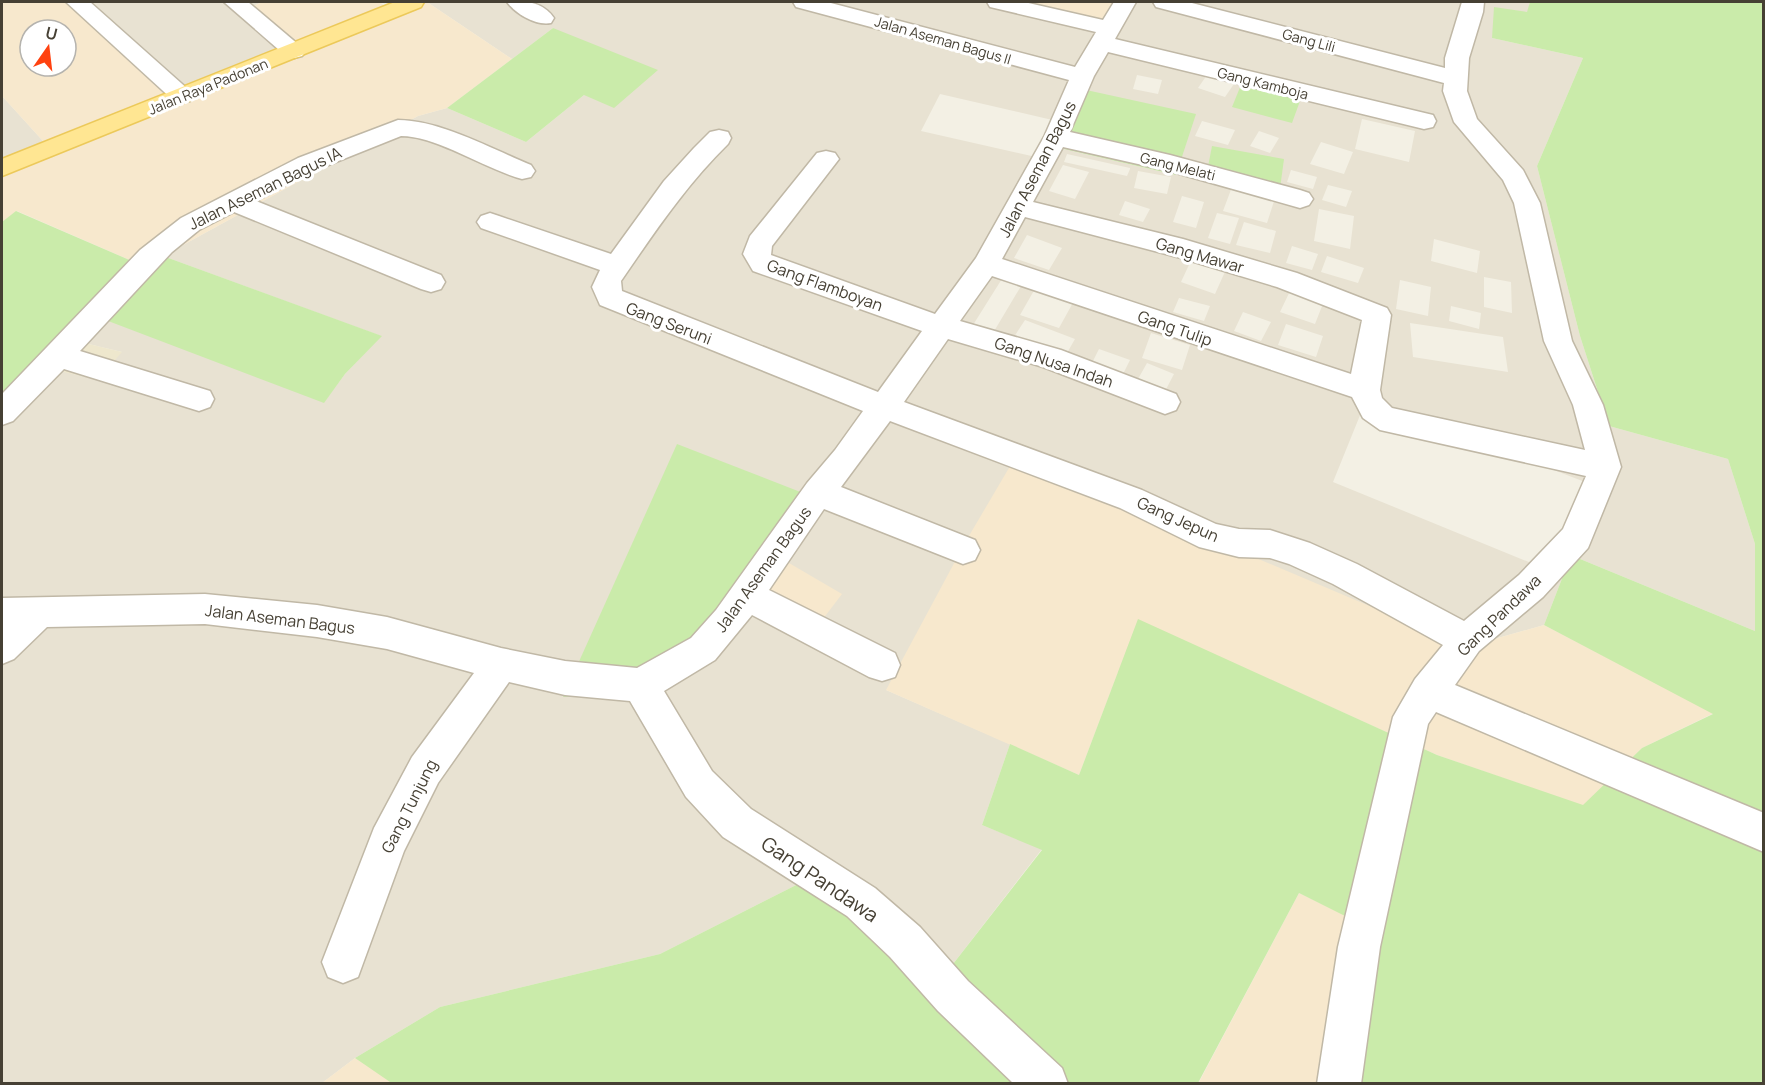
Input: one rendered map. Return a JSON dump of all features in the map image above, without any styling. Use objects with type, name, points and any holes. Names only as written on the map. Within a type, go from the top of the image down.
[{"type":"main road","name":"Jalan Raya Padonan","points":[[2,168],[294,51],[403,3]]},
{"type":"street","points":[[76,2],[182,96]]},
{"type":"street","points":[[236,2],[294,51]]},
{"type":"street","points":[[518,2],[543,18]]},
{"type":"street","name":"Jalan Aseman Bagus II","points":[[804,2],[1028,64],[1082,76]]},
{"type":"street","name":"Gang Kamboja","points":[[998,2],[1105,36],[1424,121]]},
{"type":"street","name":"Jalan Aseman Bagus","points":[[2,614],[205,609],[317,621],[387,633],[501,664],[565,678],[640,685],[675,667],[703,649],[748,596],[818,492],[846,459],[986,264],[1056,137],[1082,76],[1125,2]]},
{"type":"street","name":"Gang Lili","points":[[1164,2],[1454,78]]},
{"type":"street","points":[[1365,390],[1373,411],[1379,417],[1391,421],[1605,467],[1588,405],[1558,341],[1527,203],[1514,176],[1466,122],[1455,91],[1457,58],[1473,2]]},
{"type":"street","name":"Jalan Aseman Bagus IA","points":[[2,413],[59,356],[159,248],[190,224],[306,164],[398,128],[411,128],[437,136],[522,171]]},
{"type":"street","name":"Gang Melati","points":[[1056,137],[1170,163],[1300,199]]},
{"type":"street","name":"Gang Seruni","points":[[719,138],[701,154],[608,279],[606,287],[610,298],[882,406]]},
{"type":"street","name":"Gang Flamboyan","points":[[826,159],[760,243],[756,251],[758,259],[770,268],[942,327]]},
{"type":"street","points":[[234,202],[431,282]]},
{"type":"street","name":"Gang Mawar","points":[[1019,207],[1183,249],[1277,277],[1377,315],[1365,390]]},
{"type":"street","points":[[490,222],[617,266]]},
{"type":"street","name":"Gang Tulip","points":[[986,264],[1278,363],[1365,390]]},
{"type":"street","name":"Gang Nusa Indah","points":[[942,327],[1051,358],[1165,402]]},
{"type":"street","points":[[59,356],[199,399]]},
{"type":"street","name":"Gang Jepun","points":[[882,406],[1131,499],[1211,537],[1239,543],[1270,544],[1298,553],[1345,574],[1467,640]]},
{"type":"street","name":"Gang Pandawa","points":[[1339,1083],[1359,947],[1411,717],[1467,640],[1531,586],[1576,538],[1605,467]]},
{"type":"street","points":[[818,492],[963,550]]},
{"type":"street","points":[[748,596],[882,664]]},
{"type":"street","points":[[2,648],[40,612]]},
{"type":"street","name":"Gang Tunjung","points":[[343,962],[388,842],[425,770],[501,664]]},
{"type":"street","name":"Gang Pandawa","points":[[640,685],[699,784],[737,823],[861,902],[905,942],[953,996],[1046,1083]]},
{"type":"street","points":[[1428,691],[1764,833]]},
{"type":"shaded area","points":[[2,2],[72,2],[177,100],[292,56],[241,12],[262,2],[380,2],[391,12],[420,2],[427,2],[512,59],[447,108],[418,116],[163,256],[148,268],[17,211],[2,222],[2,175],[54,156],[2,96]]},
{"type":"shaded area","points":[[72,2],[262,2],[241,12],[299,52],[177,100]]},
{"type":"shaded area","points":[[427,2],[995,2],[1103,30],[1118,2],[1530,2],[1528,12],[1492,38],[1583,58],[1537,166],[1580,336],[1609,426],[1728,459],[1755,544],[1755,631],[1568,554],[1585,482],[1367,398],[1333,482],[1563,576],[1544,625],[1466,647],[886,690],[1010,744],[982,825],[1042,849],[946,973],[822,872],[660,954],[440,1007],[355,1058],[322,1083],[2,1084],[2,413],[47,368],[122,352],[72,340],[95,315],[324,402],[345,374],[381,336],[163,256],[418,116],[447,108],[526,142],[584,95],[553,28],[512,59]],"holes":[[[1209,72],[1236,81],[1225,97],[1198,88]],[[1137,75],[1162,80],[1158,94],[1133,89]],[[940,94],[1061,122],[1176,175],[1051,146],[1045,159],[921,131]],[[1362,119],[1415,131],[1409,162],[1355,149]],[[1202,121],[1235,130],[1228,145],[1195,136]],[[1259,131],[1279,138],[1270,153],[1250,146]],[[1321,142],[1353,152],[1344,174],[1310,164]],[[1067,154],[1130,168],[1127,176],[1064,162]],[[1063,165],[1089,172],[1075,199],[1049,191]],[[1291,170],[1317,177],[1313,189],[1287,182]],[[1138,171],[1171,177],[1167,194],[1134,188]],[[1328,185],[1352,191],[1346,207],[1322,200]],[[1232,187],[1275,198],[1267,223],[1223,211]],[[1182,196],[1204,202],[1196,228],[1173,222]],[[1125,201],[1150,209],[1143,222],[1119,215]],[[1319,209],[1354,216],[1350,249],[1314,241]],[[1217,213],[1239,218],[1230,244],[1208,238]],[[1244,222],[1276,231],[1270,253],[1236,245]],[[1027,235],[1062,248],[1049,270],[1014,258]],[[1434,239],[1480,251],[1477,273],[1431,261]],[[1292,246],[1318,254],[1312,270],[1286,263]],[[1194,254],[1228,265],[1215,294],[1181,282]],[[1327,256],[1364,268],[1358,283],[1321,272]],[[1005,274],[1024,281],[993,333],[973,325]],[[1484,277],[1511,282],[1512,313],[1484,307]],[[1400,280],[1431,287],[1428,316],[1396,309]],[[1036,287],[1075,299],[1059,328],[1020,315]],[[1291,289],[1324,301],[1315,324],[1280,312]],[[1179,298],[1210,306],[1204,321],[1173,312]],[[1451,306],[1481,313],[1479,329],[1449,321]],[[1243,312],[1271,322],[1261,341],[1234,331]],[[1025,320],[1075,339],[1063,360],[1012,340]],[[1410,323],[1503,337],[1508,372],[1413,357]],[[1286,324],[1323,336],[1316,357],[1278,345]],[[1151,333],[1190,345],[1182,370],[1142,358]],[[1099,349],[1130,360],[1120,380],[1089,369]],[[1147,363],[1174,374],[1161,399],[1133,388]]]},
{"type":"shaded area","points":[[995,2],[1118,2],[1103,30]]},
{"type":"shaded area","points":[[2,96],[42,140],[54,156],[2,175]]},
{"type":"shaded area","points":[[72,340],[122,352],[98,380],[47,368]]},
{"type":"shaded area","points":[[1016,456],[1466,647],[1544,625],[1714,713],[1642,748],[1583,806],[1437,755],[1138,620],[1079,775],[886,690],[966,541]]},
{"type":"shaded area","points":[[777,556],[842,594],[813,632],[747,594]]},
{"type":"shaded area","points":[[1299,893],[1355,920],[1321,1083],[1198,1084]]},
{"type":"shaded area","points":[[355,1058],[393,1083],[322,1083]]},
{"type":"green space","points":[[1530,2],[1763,2],[1763,1083],[1321,1083],[1355,921],[1299,893],[1198,1083],[393,1084],[355,1058],[440,1007],[660,954],[822,872],[946,973],[1042,850],[982,825],[1010,744],[1079,775],[1138,619],[1437,755],[1583,805],[1642,748],[1713,714],[1544,625],[1563,576],[1568,554],[1755,631],[1755,544],[1728,459],[1609,426],[1580,336],[1537,166],[1583,58],[1492,38],[1494,7],[1527,12]]},
{"type":"green space","points":[[553,28],[658,70],[614,108],[584,95],[526,142],[447,108]]},
{"type":"green space","points":[[1245,75],[1304,90],[1292,123],[1232,107]]},
{"type":"green space","points":[[1077,88],[1196,114],[1176,175],[1051,146]]},
{"type":"green space","points":[[1212,146],[1284,159],[1279,196],[1205,182]]},
{"type":"green space","points":[[16,211],[148,268],[163,256],[382,336],[345,374],[324,403],[95,316],[2,413],[2,222]]},
{"type":"green space","points":[[677,444],[803,493],[777,556],[643,692],[563,697]]}]
